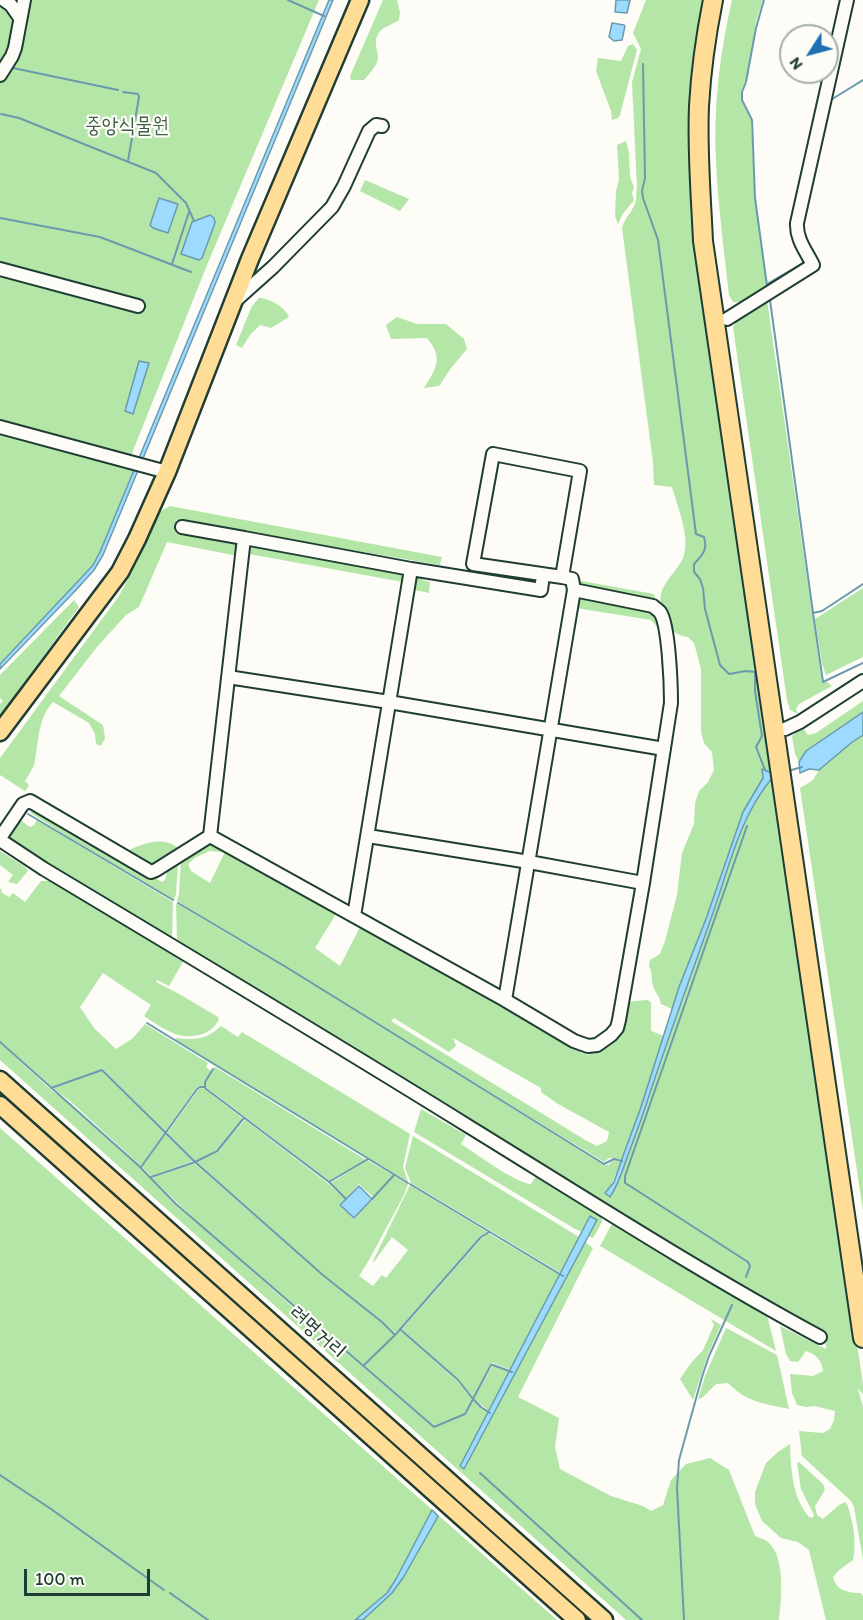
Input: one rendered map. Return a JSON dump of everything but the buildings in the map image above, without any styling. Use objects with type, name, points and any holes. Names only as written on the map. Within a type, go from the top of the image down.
[{"type":"highway","points":[[713,0],[704,54],[699,107],[704,241],[785,762],[863,1338]]},
{"type":"highway","points":[[724,0],[718,27],[708,104],[708,149],[715,241],[785,729],[785,762]]},
{"type":"highway","points":[[788,783],[863,1272]]},
{"type":"main road","points":[[0,732],[120,572],[137,539],[167,472],[234,302],[360,0]]},
{"type":"main road","name":"려명거리","points":[[0,1080],[604,1620]]},
{"type":"main road","name":"려명거리","points":[[0,1105],[577,1620]]},
{"type":"street","points":[[4,0],[11,5],[20,18]]},
{"type":"street","points":[[0,75],[15,48],[24,0]]},
{"type":"street","points":[[727,319],[813,265],[796,232],[797,223],[847,0]]},
{"type":"street","points":[[234,302],[273,267],[332,207],[369,131],[376,125],[382,126]]},
{"type":"street","points":[[0,269],[138,306]]},
{"type":"street","points":[[0,427],[167,472]]},
{"type":"street","points":[[505,1000],[574,590],[572,579],[473,564],[493,454],[580,471],[562,577]]},
{"type":"street","points":[[182,527],[541,590],[543,575]]},
{"type":"street","points":[[210,836],[244,538]]},
{"type":"street","points":[[354,916],[411,569]]},
{"type":"street","points":[[210,836],[505,1000],[574,1041],[588,1046],[605,1041],[617,1028],[619,1020],[643,883],[671,703],[672,682],[664,622],[660,612],[653,606],[574,590]]},
{"type":"street","points":[[228,677],[664,749]]},
{"type":"street","points":[[785,729],[800,722],[863,681]]},
{"type":"street","points":[[210,836],[151,872],[30,801],[21,808],[0,839],[44,869],[642,1233],[770,1310],[820,1337]]},
{"type":"street","points":[[368,836],[643,883]]},
{"type":"green space","name":"중앙식물원","points":[[0,0],[319,0],[207,265],[131,456],[135,466],[100,552],[93,565],[0,664]]},
{"type":"green space","points":[[383,0],[397,0],[399,20],[378,34],[376,43],[378,58],[370,73],[364,80],[351,80],[350,76]]},
{"type":"green space","points":[[646,0],[708,0],[694,99],[772,773],[762,769],[763,779],[743,812],[672,1009],[661,1004],[652,983],[650,960],[660,954],[665,941],[677,895],[682,853],[694,824],[695,803],[699,791],[708,782],[714,770],[712,752],[704,743],[701,732],[701,669],[694,643],[688,637],[670,630],[661,604],[662,590],[684,555],[685,539],[672,487],[654,485],[653,462],[622,228],[636,199],[632,82],[641,49],[633,33]]},
{"type":"green space","points":[[732,0],[763,0],[756,21],[748,75],[741,92],[741,100],[751,120],[755,198],[767,291],[750,300],[737,303],[733,302],[729,295],[718,195],[715,141],[718,80]]},
{"type":"green space","points":[[633,44],[637,50],[620,115],[612,120],[611,111],[596,71],[598,58],[621,61],[628,46]]},
{"type":"green space","points":[[626,141],[634,200],[618,224],[615,216],[619,180],[617,145]]},
{"type":"green space","points":[[365,180],[409,199],[400,211],[360,191]]},
{"type":"green space","points":[[259,298],[276,304],[289,317],[271,328],[260,325],[242,348],[236,345],[252,306]]},
{"type":"green space","points":[[767,300],[822,682],[827,682],[832,686],[799,704],[796,709],[798,714],[790,710],[787,700],[733,327],[740,315]]},
{"type":"green space","points":[[397,317],[417,324],[446,324],[464,339],[467,349],[439,386],[424,388],[435,369],[437,358],[427,338],[391,339],[386,325]]},
{"type":"green space","points":[[170,506],[442,557],[440,565],[180,521],[174,525],[176,533],[232,541],[237,547],[238,556],[167,542],[139,607],[126,615],[97,647],[59,696],[103,725],[105,738],[101,746],[96,744],[95,734],[89,723],[53,702],[41,724],[34,765],[25,781],[29,785],[25,791],[0,775],[0,758],[119,596],[136,564],[157,513]]},
{"type":"green space","points":[[254,544],[402,569],[405,575],[403,582],[249,554],[249,548]]},
{"type":"green space","points":[[424,573],[423,580],[430,582],[429,593],[415,590],[417,575]]},
{"type":"green space","points":[[576,580],[654,594],[655,598],[652,601],[576,588]]},
{"type":"green space","points":[[863,588],[863,657],[826,675],[822,664],[815,619]]},
{"type":"green space","points":[[583,597],[646,608],[659,618],[660,630],[651,620],[576,608]]},
{"type":"green space","points":[[74,600],[79,607],[0,716],[0,704],[3,701],[0,698],[0,675]]},
{"type":"green space","points":[[863,701],[863,712],[806,751],[799,762],[792,736],[798,730],[803,728],[808,735],[816,733]]},
{"type":"green space","points":[[863,735],[863,1211],[800,788],[813,780],[819,770]]},
{"type":"green space","points":[[771,779],[863,1384],[863,1394],[858,1389],[863,1407],[863,1560],[851,1501],[802,1456],[799,1431],[823,1433],[830,1429],[835,1411],[815,1406],[797,1405],[792,1393],[790,1374],[813,1376],[823,1371],[821,1363],[815,1355],[805,1351],[798,1362],[790,1361],[786,1354],[780,1326],[826,1349],[825,1336],[610,1209],[177,942],[176,903],[260,953],[177,901],[181,861],[201,848],[217,845],[223,848],[221,852],[210,851],[196,857],[188,864],[191,871],[210,883],[225,852],[336,914],[315,948],[340,966],[361,925],[555,1038],[589,1055],[592,1049],[598,1048],[626,1002],[647,1000],[651,1002],[651,1031],[664,1036],[622,1159],[609,1158],[604,1162],[338,1000],[604,1165],[614,1160],[621,1162],[610,1188],[615,1189],[737,841],[760,793]],"holes":[[[394,1018],[449,1052],[456,1046],[453,1038],[541,1088],[541,1092],[558,1104],[609,1132],[607,1141],[597,1146],[587,1141],[391,1021]]]},
{"type":"green space","points":[[46,801],[129,850],[147,843],[166,842],[178,848],[178,852],[160,864],[151,866],[44,804]]},
{"type":"green space","points":[[32,808],[38,809],[162,882],[165,880],[168,869],[178,863],[174,900],[31,813]]},
{"type":"green space","points":[[16,820],[30,827],[37,820],[173,902],[172,939],[9,839],[8,834]]},
{"type":"green space","points":[[0,851],[28,871],[17,884],[8,882],[13,875],[0,865]]},
{"type":"green space","points":[[41,881],[51,881],[184,960],[169,986],[157,980],[156,982],[219,1019],[216,1025],[206,1033],[186,1036],[173,1033],[144,1016],[151,1005],[103,973],[80,1007],[94,1028],[116,1049],[133,1038],[145,1024],[208,1063],[206,1067],[211,1071],[204,1086],[196,1088],[165,1132],[103,1069],[52,1087],[0,1041],[0,888],[1,892],[9,897],[13,893],[25,902]]},
{"type":"green space","points":[[221,1026],[238,1037],[242,1032],[410,1134],[403,1167],[408,1182],[175,1040],[176,1038],[195,1039],[205,1036]]},
{"type":"green space","points":[[0,1043],[138,1166],[176,1204],[434,1428],[465,1415],[473,1400],[488,1413],[460,1466],[464,1468],[585,1242],[593,1248],[518,1397],[559,1418],[555,1447],[560,1469],[611,1496],[643,1506],[651,1511],[663,1505],[671,1480],[686,1464],[710,1458],[729,1470],[755,1536],[768,1542],[778,1558],[781,1579],[779,1620],[626,1620],[0,1060]]},
{"type":"green space","points":[[215,1067],[366,1160],[329,1181],[206,1087],[205,1082]]},
{"type":"green space","points":[[102,1071],[164,1133],[141,1166],[53,1088]]},
{"type":"green space","points":[[0,1088],[423,1466],[420,1470],[0,1095]]},
{"type":"green space","points":[[201,1088],[243,1119],[216,1150],[195,1161],[167,1133]]},
{"type":"green space","points":[[421,1109],[466,1135],[461,1144],[506,1174],[531,1184],[536,1176],[602,1215],[602,1222],[593,1238],[588,1236],[596,1220],[590,1217],[582,1232],[575,1229],[414,1132]]},
{"type":"green space","points":[[245,1120],[345,1199],[339,1205],[354,1219],[394,1176],[408,1184],[359,1276],[373,1286],[382,1275],[386,1278],[408,1250],[392,1237],[373,1261],[410,1185],[487,1232],[395,1333],[325,1276],[196,1162],[217,1152]]},
{"type":"green space","points":[[0,1128],[557,1620],[0,1620]]},
{"type":"green space","points":[[165,1134],[193,1161],[151,1176],[142,1167]]},
{"type":"green space","points":[[413,1136],[579,1237],[561,1273],[411,1183],[405,1168]]},
{"type":"green space","points":[[367,1160],[393,1175],[373,1197],[359,1184],[346,1198],[331,1183]]},
{"type":"green space","points":[[194,1163],[394,1335],[363,1365],[229,1250],[152,1178]]},
{"type":"green space","points":[[612,1224],[623,1226],[764,1311],[776,1351],[600,1246]]},
{"type":"green space","points":[[488,1233],[560,1275],[511,1370],[493,1363],[490,1365],[473,1398],[458,1380],[402,1329]]},
{"type":"green space","points":[[711,1319],[721,1325],[708,1354],[693,1400],[680,1379],[703,1350],[714,1325]]},
{"type":"green space","points":[[726,1328],[777,1355],[789,1409],[764,1404],[749,1398],[728,1383],[716,1384],[698,1399],[705,1376]]},
{"type":"green space","points":[[400,1330],[457,1381],[472,1399],[464,1414],[435,1427],[364,1366]]},
{"type":"green space","points":[[493,1365],[510,1372],[489,1411],[474,1399]]},
{"type":"green space","points":[[790,1444],[796,1492],[809,1517],[813,1518],[814,1515],[801,1489],[797,1463],[799,1462],[823,1484],[825,1490],[815,1506],[817,1515],[823,1519],[839,1505],[845,1502],[847,1504],[854,1532],[853,1560],[833,1577],[843,1590],[861,1593],[863,1620],[826,1620],[809,1550],[798,1542],[781,1538],[762,1521],[755,1504],[755,1492],[766,1463]]},
{"type":"green space","points":[[468,1506],[596,1620],[587,1620],[465,1510]]},
{"type":"water","points":[[329,0],[333,0],[103,555],[94,570],[76,590],[0,669],[0,664],[93,565],[100,552]]},
{"type":"water","points":[[616,0],[630,0],[627,13],[615,12]]},
{"type":"water","points":[[612,23],[625,26],[622,40],[614,41],[609,37]]},
{"type":"water","points":[[159,198],[178,204],[168,233],[150,225]]},
{"type":"water","points":[[210,215],[214,218],[215,223],[202,258],[199,260],[181,254],[192,222]]},
{"type":"water","points":[[139,361],[149,363],[133,414],[125,411]]},
{"type":"water","points":[[863,712],[863,735],[819,770],[809,769],[800,773],[799,762],[806,751]]},
{"type":"water","points":[[762,769],[772,773],[773,777],[762,791],[744,823],[641,1120],[616,1187],[610,1197],[605,1193],[614,1182],[641,1107],[679,987],[706,919],[743,812],[763,778]]},
{"type":"water","points":[[359,1186],[372,1199],[354,1218],[340,1205]]},
{"type":"water","points":[[590,1216],[597,1220],[464,1469],[460,1466]]},
{"type":"water","points":[[432,1510],[438,1516],[403,1578],[392,1593],[363,1620],[355,1620],[387,1593]]},
{"type":"waterway","points":[[288,0],[324,16]]},
{"type":"waterway","points":[[764,0],[742,100],[752,120],[755,198],[767,286]]},
{"type":"waterway","points":[[643,64],[645,178],[642,191],[658,240],[696,534],[704,537],[705,542],[703,552],[694,564],[694,572],[703,588],[705,609],[720,665],[729,674],[755,672],[755,691],[762,736],[756,747],[765,770]]},
{"type":"waterway","points":[[13,68],[118,90]]},
{"type":"waterway","points":[[829,101],[863,80]]},
{"type":"waterway","points":[[123,92],[138,94],[139,97],[128,161]]},
{"type":"waterway","points":[[1,114],[19,118],[156,173],[186,203],[194,221]]},
{"type":"waterway","points":[[172,264],[189,212]]},
{"type":"waterway","points":[[0,218],[100,237],[191,272]]},
{"type":"waterway","points":[[767,284],[803,263],[804,260]]},
{"type":"waterway","points":[[770,300],[813,613],[822,611],[863,584]]},
{"type":"waterway","points":[[813,613],[823,682],[863,663]]},
{"type":"waterway","points":[[788,771],[802,767]]},
{"type":"waterway","points":[[28,814],[173,900]]},
{"type":"waterway","points":[[746,1277],[750,1266],[748,1262],[625,1183],[625,1176],[747,826]]},
{"type":"waterway","points":[[178,903],[286,967],[604,1164],[614,1159],[622,1161]]},
{"type":"waterway","points":[[147,1023],[408,1183]]},
{"type":"waterway","points":[[0,1042],[138,1165],[176,1204],[434,1427],[465,1414],[473,1399],[490,1413]]},
{"type":"waterway","points":[[213,1069],[205,1082],[205,1088],[329,1182],[368,1159]]},
{"type":"waterway","points":[[51,1088],[102,1070],[195,1162],[324,1276],[395,1335]]},
{"type":"waterway","points":[[141,1167],[197,1089],[205,1087]]},
{"type":"waterway","points":[[151,1177],[195,1162],[217,1151],[244,1118]]},
{"type":"waterway","points":[[372,1199],[394,1175]]},
{"type":"waterway","points":[[329,1182],[346,1199]]},
{"type":"waterway","points":[[410,1184],[563,1276]]},
{"type":"waterway","points":[[363,1366],[395,1335],[481,1237],[489,1232]]},
{"type":"waterway","points":[[684,1620],[677,1488],[679,1460],[709,1356],[732,1305]]},
{"type":"waterway","points":[[400,1329],[458,1380],[473,1399],[491,1365],[512,1372]]},
{"type":"waterway","points":[[480,1473],[642,1620]]},
{"type":"waterway","points":[[0,1475],[164,1590]]},
{"type":"waterway","points":[[170,1593],[208,1620]]}]
